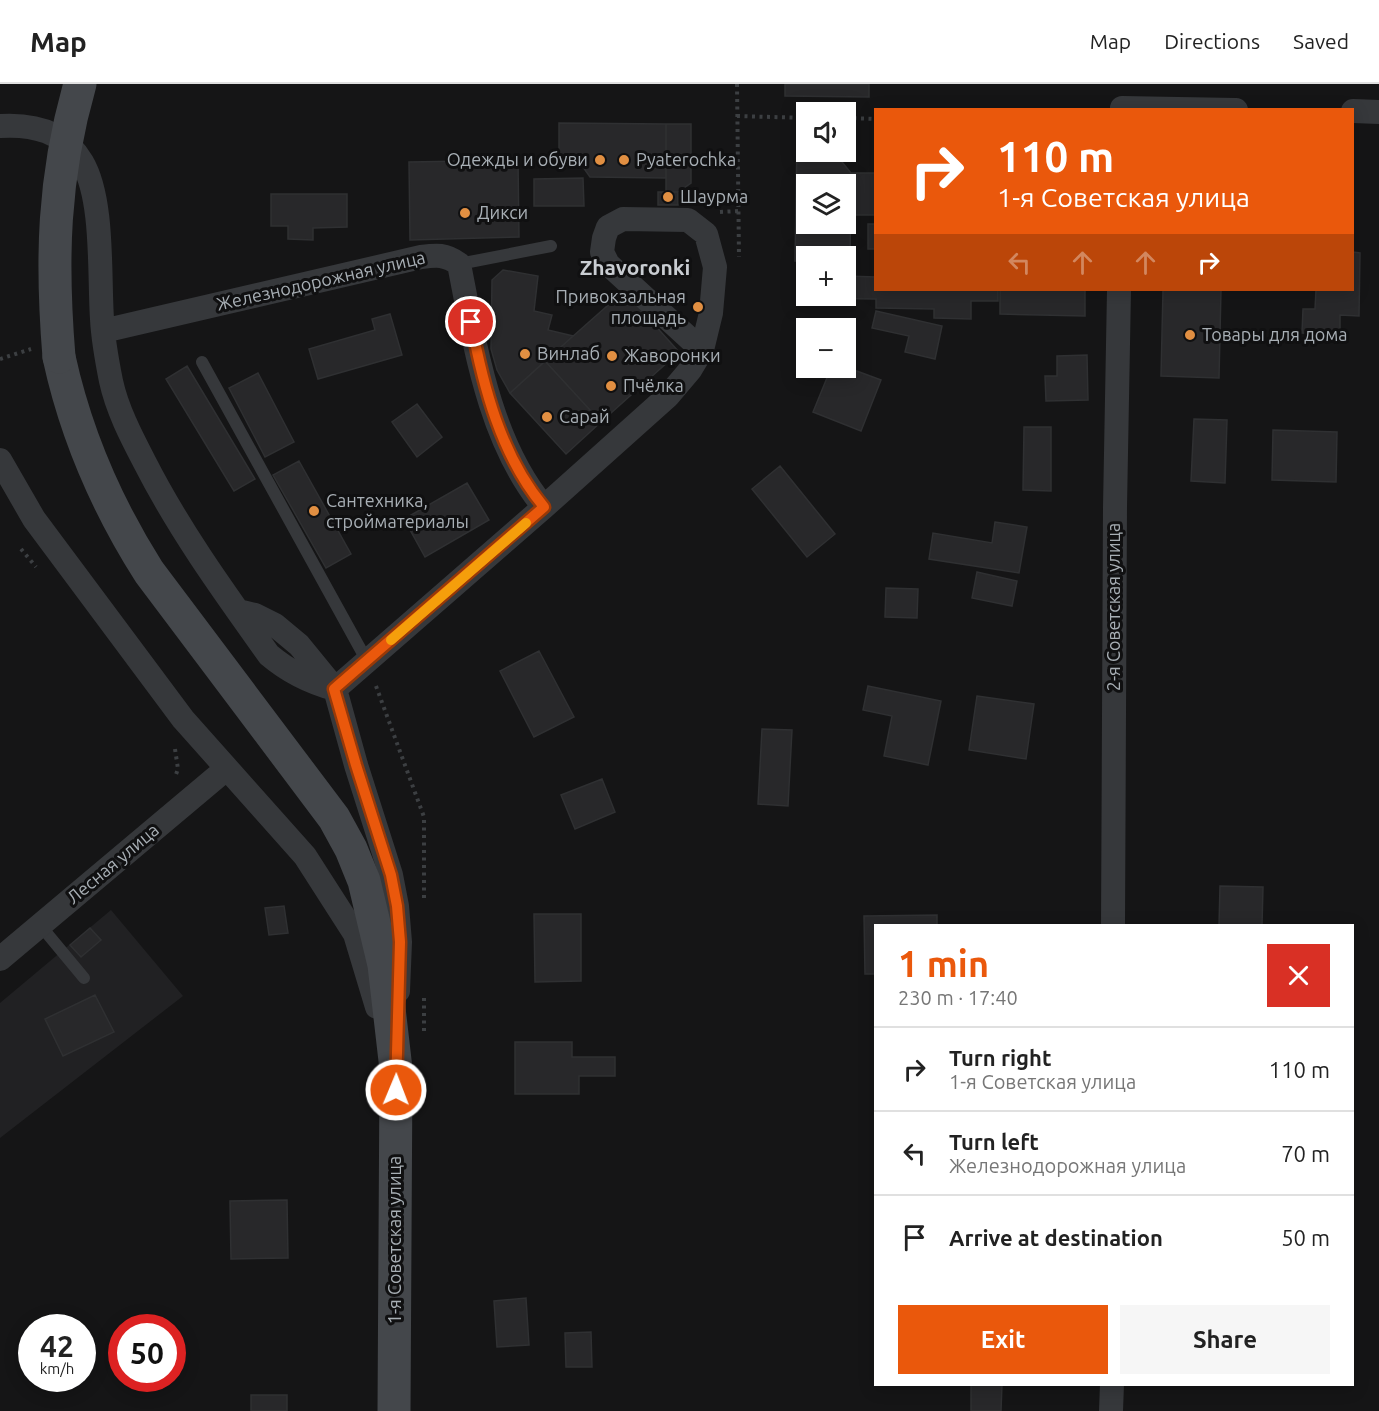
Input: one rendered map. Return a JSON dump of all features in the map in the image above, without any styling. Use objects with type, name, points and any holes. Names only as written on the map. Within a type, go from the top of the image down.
[{"type":"main road","name":"1-я Советская улица","points":[[80,84],[68,133],[56,209],[54,272],[59,357],[82,441],[112,509],[149,572],[322,801],[351,849],[364,881],[384,965],[396,1069],[394,1411]]},
{"type":"street","points":[[1354,111],[1379,112]]},
{"type":"street","points":[[0,126],[32,126],[49,131],[63,140],[83,163],[95,208],[103,331],[112,383],[139,453],[189,541],[269,655],[284,668],[334,689],[371,671],[544,507],[668,396],[690,370],[702,350],[711,313],[715,267],[706,234],[688,220],[623,219],[608,227],[602,252],[608,264],[702,350]]},
{"type":"street","name":"Железнодорожная улица","points":[[103,331],[421,257],[440,254],[459,264]]},
{"type":"street","points":[[459,264],[479,363],[499,427],[524,479],[544,507]]},
{"type":"street","name":"2-я Советская улица","points":[[1113,924],[1115,507],[1119,291]]},
{"type":"street","points":[[0,460],[41,529],[183,719],[305,856],[355,934],[372,986],[383,1034],[396,1069]]},
{"type":"street","points":[[334,689],[391,875],[397,906],[400,942],[396,1069]]},
{"type":"street","name":"Лесная улица","points":[[0,959],[226,769]]},
{"type":"street","points":[[1112,1386],[1112,1411]]},
{"type":"lane","points":[[459,264],[551,246]]},
{"type":"lane","points":[[202,362],[371,671]]},
{"type":"lane","points":[[40,925],[84,978]]},
{"type":"path","points":[[737,84],[739,263]]},
{"type":"path","points":[[737,116],[796,118]]},
{"type":"path","points":[[856,118],[874,119]]},
{"type":"path","points":[[371,671],[424,817],[424,912]]},
{"type":"path","points":[[424,995],[424,1043]]},
{"type":"shaded area","points":[[111,910],[183,996],[0,1138],[0,1003]]},
{"type":"building","points":[[785,84],[869,84],[869,97],[785,96]]},
{"type":"building","points":[[559,123],[666,124],[666,178],[590,177],[583,167],[559,167]]},
{"type":"building","points":[[666,124],[691,124],[691,183],[678,192],[666,192]]},
{"type":"building","points":[[518,160],[519,237],[410,240],[409,162]]},
{"type":"building","points":[[797,162],[842,162],[851,173],[796,174]]},
{"type":"building","points":[[851,173],[874,173],[874,215],[856,215],[856,174]]},
{"type":"building","points":[[583,178],[584,206],[534,206],[534,179]]},
{"type":"building","points":[[658,192],[678,192],[678,205],[658,205]]},
{"type":"building","points":[[271,194],[347,194],[347,227],[313,228],[313,240],[288,239],[288,226],[271,226]]},
{"type":"building","points":[[796,201],[796,234],[850,234],[850,246],[796,246],[795,261]]},
{"type":"building","points":[[868,224],[874,224],[874,249],[868,249]]},
{"type":"building","points":[[1354,252],[1360,253],[1359,316],[1340,315],[1340,334],[1302,333],[1303,309],[1315,309],[1316,291],[1354,291]]},
{"type":"building","points":[[503,270],[538,276],[534,311],[552,315],[548,330],[573,336],[510,393],[497,370],[491,349],[492,280]]},
{"type":"building","points":[[856,276],[874,277],[874,291],[998,291],[998,301],[971,301],[971,319],[934,318],[934,309],[876,308],[876,299],[856,299]]},
{"type":"building","name":"Жаворонки","points":[[624,291],[679,352],[601,422],[545,361]]},
{"type":"building","points":[[1000,291],[1085,291],[1085,316],[1000,314]]},
{"type":"building","points":[[1163,291],[1221,291],[1219,378],[1161,376]]},
{"type":"building","points":[[876,311],[942,326],[935,359],[905,352],[909,336],[872,328]]},
{"type":"building","points":[[390,314],[402,355],[318,379],[309,349],[375,330],[372,319]]},
{"type":"building","points":[[1087,355],[1088,400],[1046,401],[1045,376],[1057,376],[1057,356]]},
{"type":"building","points":[[545,361],[601,422],[566,454],[510,393]]},
{"type":"building","points":[[187,366],[255,479],[234,491],[166,379]]},
{"type":"building","points":[[856,371],[881,380],[861,431],[813,412],[827,378],[856,378]]},
{"type":"building","points":[[258,373],[294,442],[265,457],[229,388]]},
{"type":"building","points":[[417,404],[442,437],[417,457],[392,422]]},
{"type":"building","points":[[1194,419],[1227,420],[1225,483],[1191,481]]},
{"type":"building","points":[[1024,427],[1051,427],[1051,491],[1023,490]]},
{"type":"building","points":[[1273,430],[1337,432],[1336,482],[1272,480]]},
{"type":"building","points":[[299,461],[351,554],[326,568],[273,475]]},
{"type":"building","points":[[780,466],[835,534],[807,557],[752,489]]},
{"type":"building","points":[[467,483],[489,520],[425,557],[404,519]]},
{"type":"building","points":[[995,522],[1027,527],[1019,573],[929,559],[933,533],[992,543]]},
{"type":"building","points":[[977,572],[1017,581],[1012,606],[972,598]]},
{"type":"building","points":[[886,588],[918,589],[917,618],[885,617]]},
{"type":"building","points":[[539,651],[574,717],[534,737],[500,671]]},
{"type":"building","points":[[868,686],[941,701],[928,765],[884,756],[892,716],[863,710]]},
{"type":"building","points":[[977,696],[1034,704],[1026,759],[969,750]]},
{"type":"building","points":[[762,729],[792,730],[788,806],[758,804]]},
{"type":"building","points":[[602,779],[615,812],[575,829],[561,795]]},
{"type":"building","points":[[1220,886],[1263,887],[1262,924],[1219,924]]},
{"type":"building","points":[[284,906],[288,933],[269,935],[265,908]]},
{"type":"building","points":[[534,914],[581,914],[581,981],[535,982]]},
{"type":"building","points":[[937,915],[937,924],[874,924],[874,974],[865,974],[864,916]]},
{"type":"building","points":[[90,928],[101,940],[81,957],[70,945]]},
{"type":"building","points":[[95,995],[114,1032],[63,1056],[45,1019]]},
{"type":"building","points":[[515,1042],[572,1042],[572,1057],[615,1057],[615,1076],[579,1076],[579,1094],[515,1094]]},
{"type":"building","points":[[287,1200],[288,1258],[231,1259],[230,1201]]},
{"type":"building","points":[[526,1298],[529,1345],[497,1347],[494,1301]]},
{"type":"building","points":[[591,1332],[592,1367],[566,1367],[565,1333]]},
{"type":"building","points":[[971,1386],[1002,1386],[1001,1411],[971,1411]]},
{"type":"building","points":[[251,1395],[287,1395],[287,1411],[251,1411]]},
{"type":"slow traffic","points":[[391,640],[526,523]]},
{"type":"place","name":"Одежды и обуви","points":[[600,160]]},
{"type":"place","name":"Pyaterochka","points":[[624,160]]},
{"type":"place","name":"Шаурма","points":[[668,197]]},
{"type":"place","name":"Дикси","points":[[465,213]]},
{"type":"place","name":"Привокзальная площадь","points":[[698,307]]},
{"type":"place","name":"Товары для дома","points":[[1190,335]]},
{"type":"place","name":"Винлаб","points":[[525,354]]},
{"type":"place","name":"Жаворонки","points":[[612,356]]},
{"type":"place","name":"Пчёлка","points":[[611,386]]},
{"type":"place","name":"Сарай","points":[[547,417]]},
{"type":"place","name":"Сантехника, стройматериалы","points":[[314,511]]},
{"type":"district","name":"Zhavoronki","points":[[635,268]]},
{"type":"route","points":[[396,1090],[400,942],[397,906],[391,875],[334,689],[544,507],[524,479],[499,427],[479,363],[471,322]]}]
